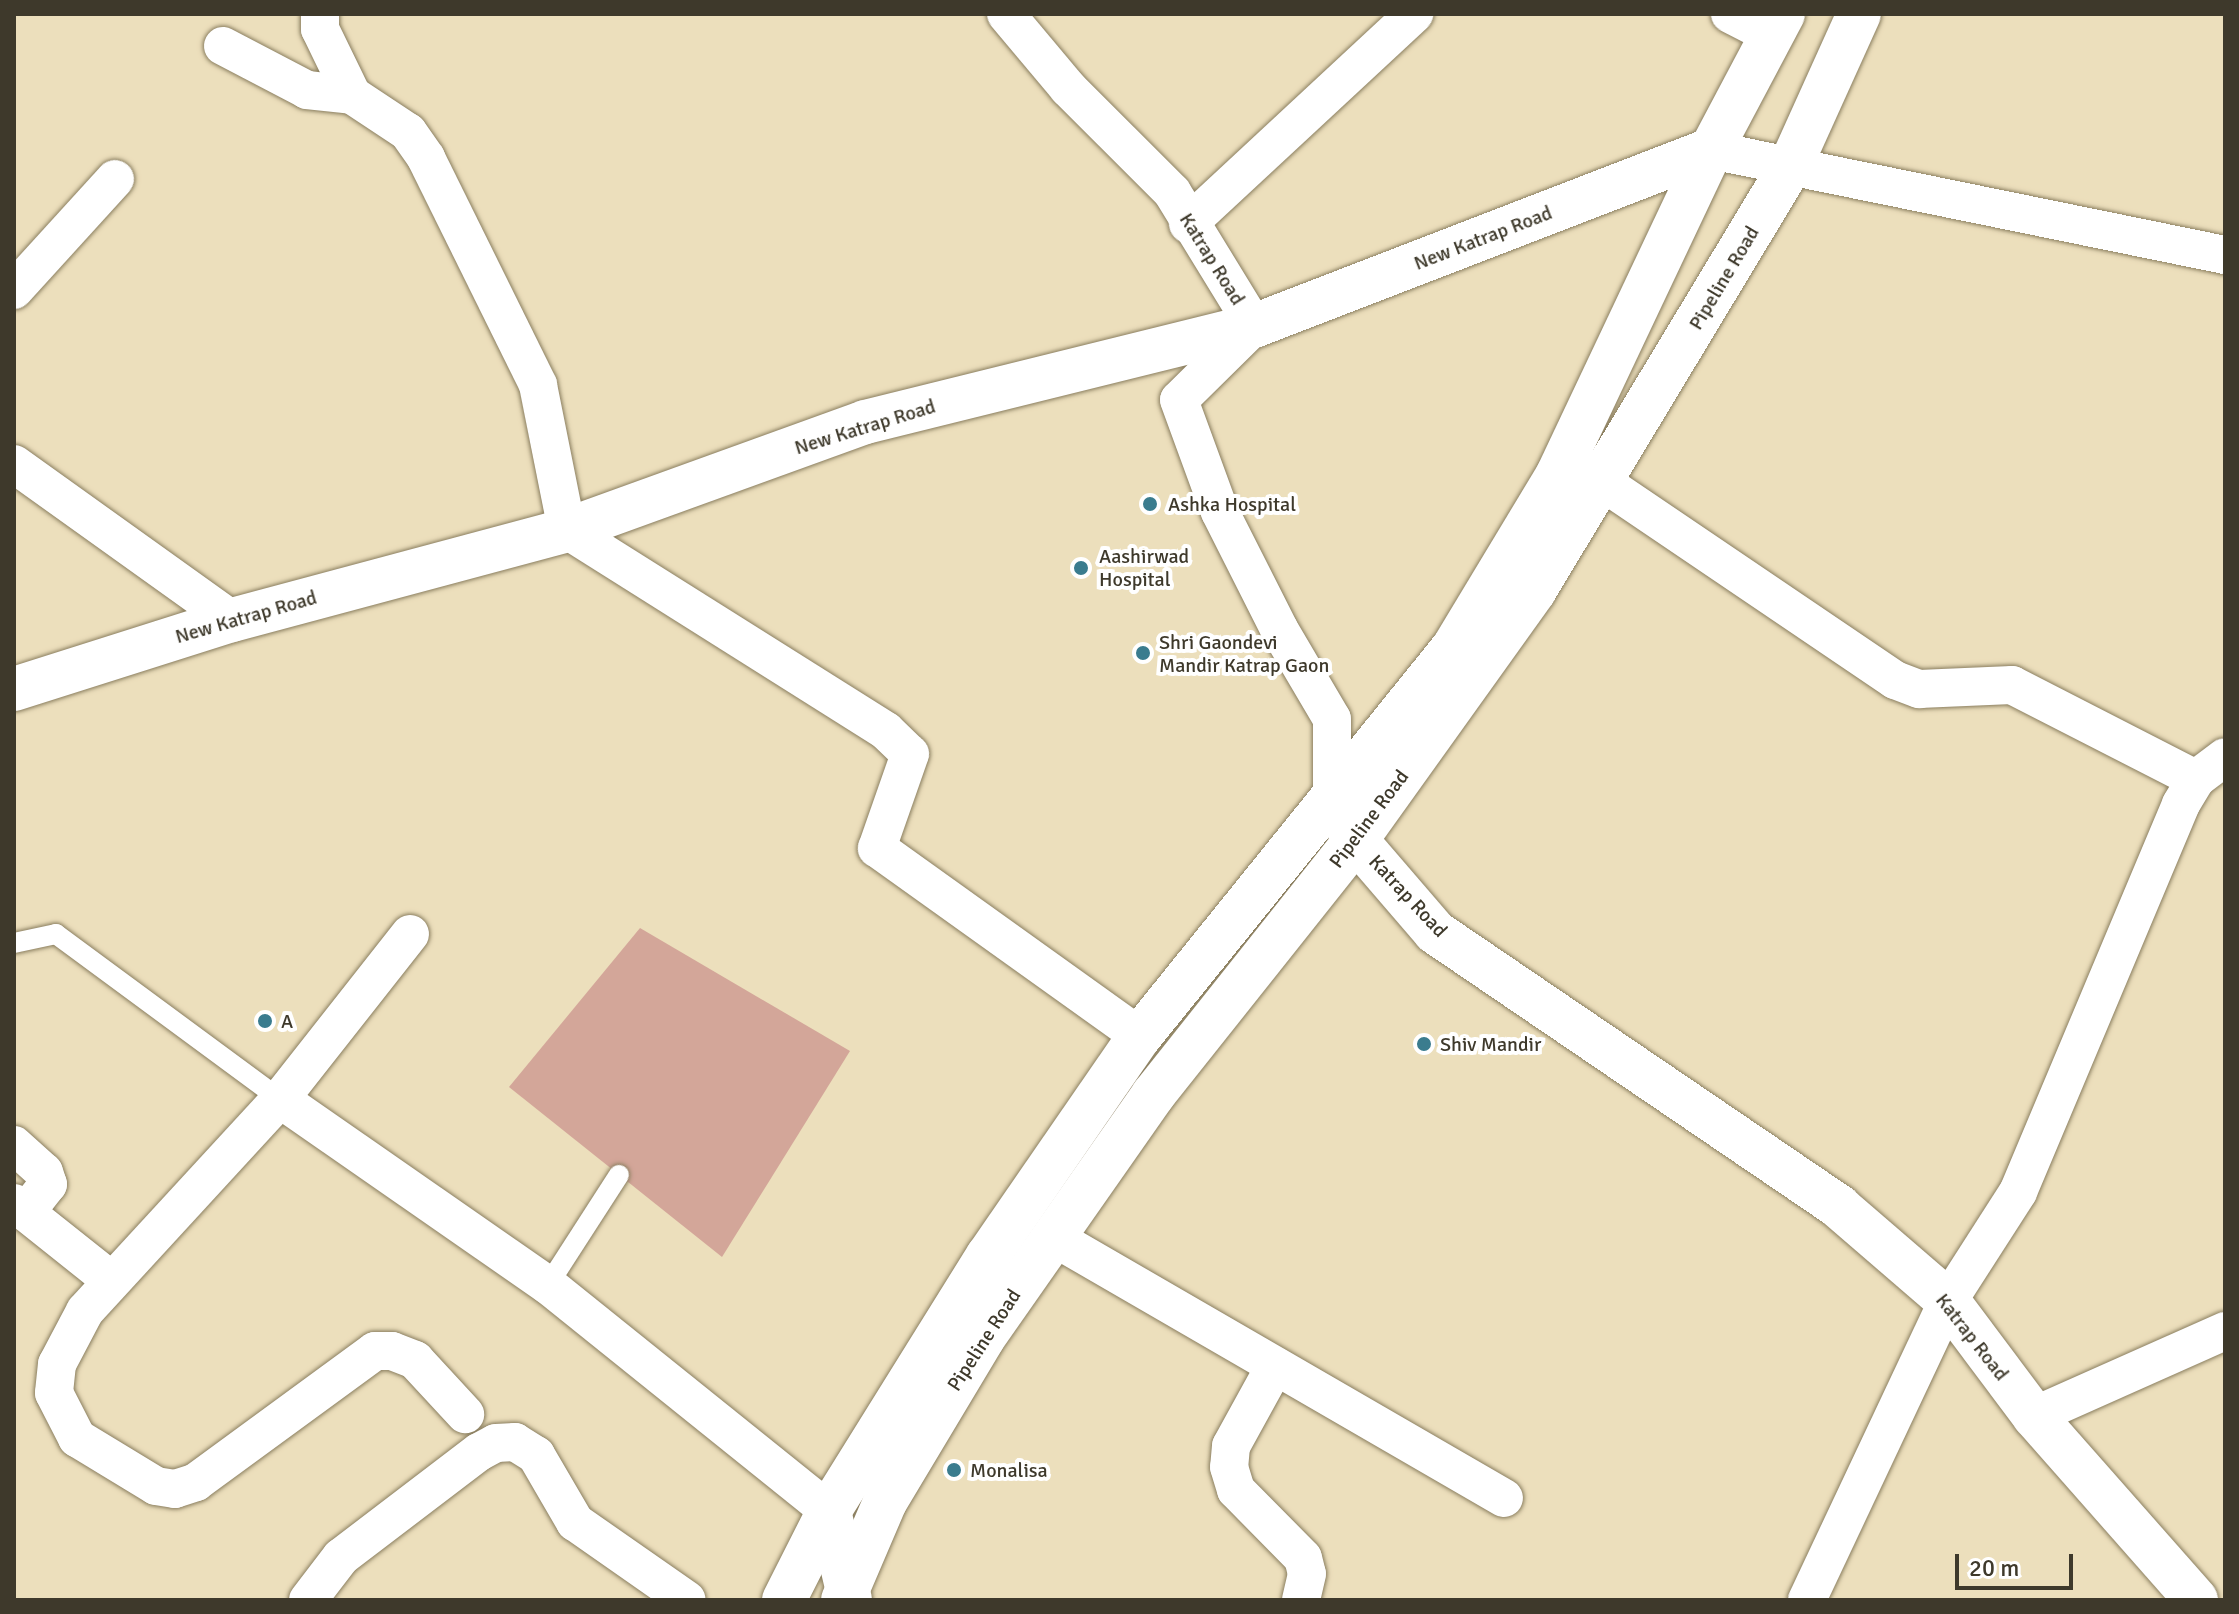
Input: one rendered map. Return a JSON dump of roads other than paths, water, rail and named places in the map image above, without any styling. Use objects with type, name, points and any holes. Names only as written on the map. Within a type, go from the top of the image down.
[{"type":"main road","name":"Pipeline Road","points":[[847,1597],[885,1502],[983,1338],[1153,1095],[1356,840],[1534,591],[1789,169],[1859,14]]},
{"type":"main road","name":"Pipeline Road","points":[[784,1600],[829,1511],[988,1256],[1140,1036],[1452,650],[1558,474],[1711,150],[1777,25]]},
{"type":"main road","name":"New Katrap Road","points":[[14,689],[232,620],[567,530],[865,422],[1254,326],[1711,150]]},
{"type":"main road","name":"Katrap Road","points":[[1332,801],[1356,840],[1435,932],[1839,1207],[1948,1301],[2034,1416],[2196,1600]]},
{"type":"main road","points":[[829,1511],[847,1597]]},
{"type":"street","points":[[320,14],[320,29],[352,95]]},
{"type":"street","name":"Katrap Road","points":[[1006,14],[1068,88],[1172,192],[1188,224],[1254,326],[1179,400],[1220,512],[1279,629],[1332,719],[1332,801]]},
{"type":"street","points":[[1188,224],[1414,14]]},
{"type":"street","points":[[1730,14],[1777,25]]},
{"type":"street","points":[[223,46],[307,90],[352,95],[408,132],[426,158],[538,385],[567,530],[886,731],[910,754],[877,848],[1140,1036]]},
{"type":"street","points":[[1711,150],[1789,169],[2225,255]]},
{"type":"street","points":[[14,290],[115,179]]},
{"type":"street","points":[[14,464],[232,620]]},
{"type":"street","points":[[1601,481],[1895,680],[1919,689],[2012,685],[2210,768],[2018,1192],[1948,1301],[1807,1600]]},
{"type":"street","points":[[410,934],[280,1099],[85,1311],[57,1364],[54,1393],[77,1438],[156,1486],[175,1489],[196,1482],[375,1351],[392,1351],[415,1360],[465,1414]]},
{"type":"street","points":[[280,1099],[548,1285],[829,1511]]},
{"type":"street","points":[[14,1145],[44,1172],[48,1184],[20,1207],[112,1281]]},
{"type":"street","points":[[1053,1237],[1504,1498]]},
{"type":"street","points":[[2034,1416],[2225,1331]]},
{"type":"street","points":[[1275,1366],[1231,1446],[1229,1467],[1236,1490],[1303,1558],[1307,1574],[1301,1600]]},
{"type":"street","points":[[308,1600],[341,1557],[479,1452],[496,1443],[515,1442],[536,1455],[575,1522],[687,1600]]},
{"type":"lane","points":[[14,943],[56,934],[280,1099]]},
{"type":"lane","points":[[548,1285],[619,1175]]},
{"type":"place","name":"Ashka Hospital","points":[[1150,504]]},
{"type":"place","name":"Aashirwad Hospital","points":[[1081,568]]},
{"type":"place","name":"Shri Gaondevi Mandir Katrap Gaon","points":[[1143,653]]},
{"type":"place","name":"A","points":[[265,1021]]},
{"type":"place","name":"Shiv Mandir","points":[[1424,1044]]},
{"type":"place","name":"Monalisa","points":[[954,1470]]}]
